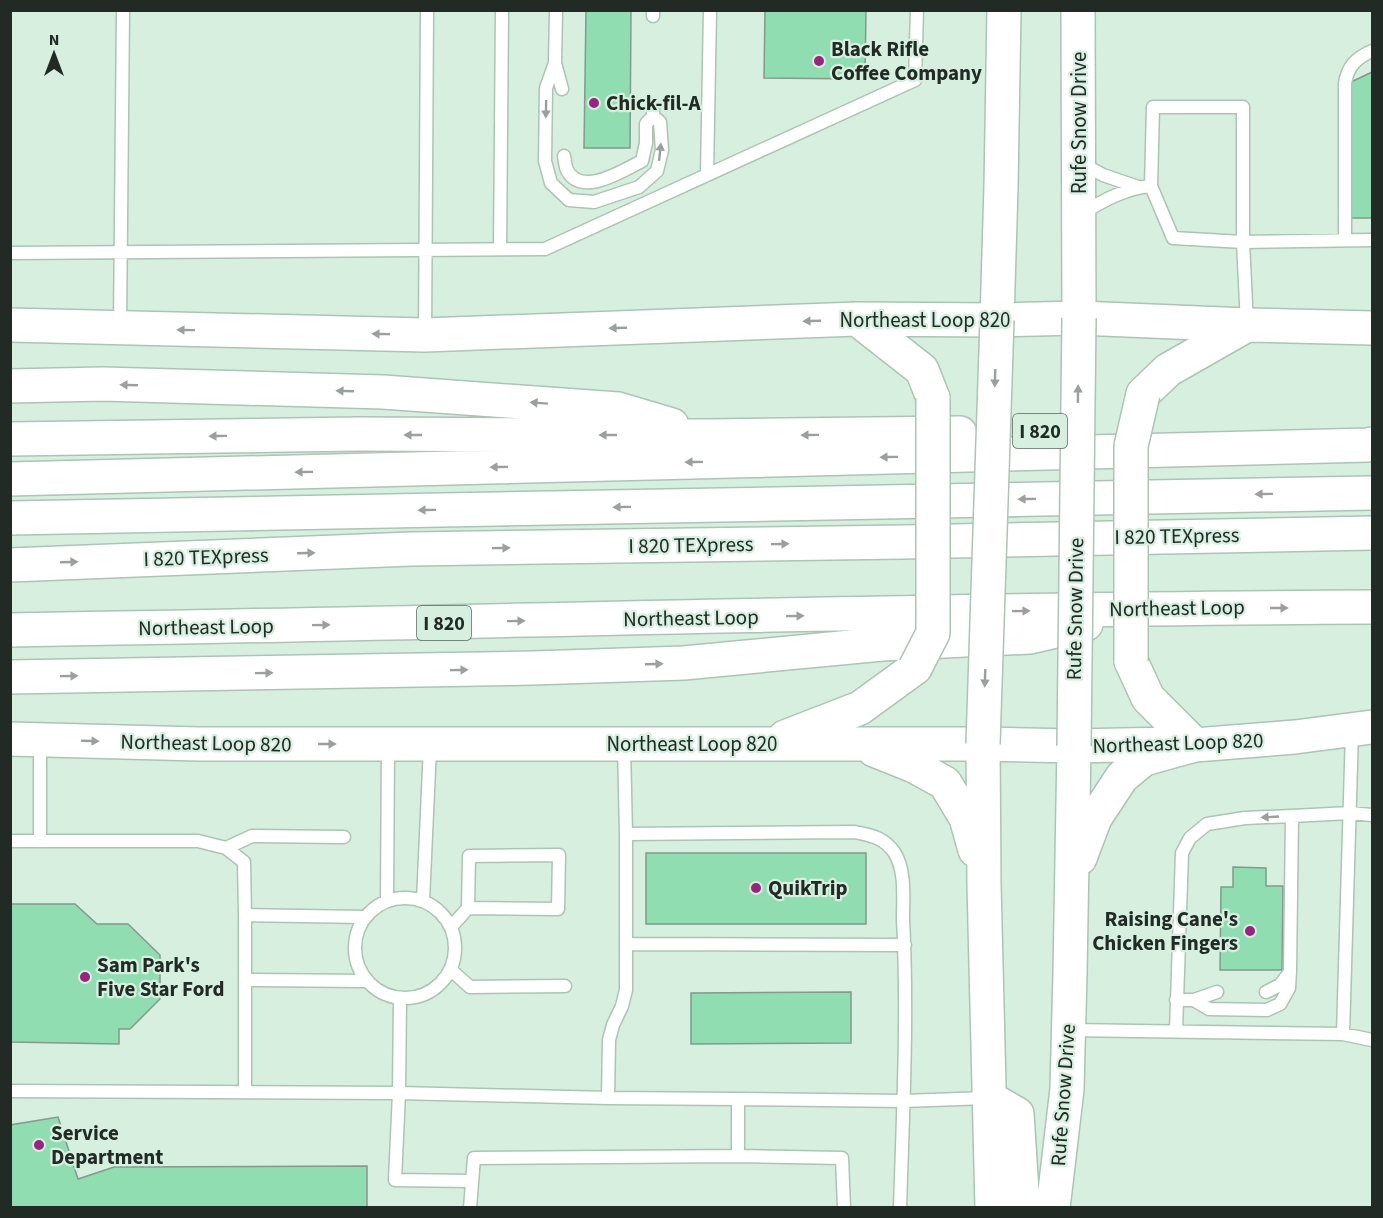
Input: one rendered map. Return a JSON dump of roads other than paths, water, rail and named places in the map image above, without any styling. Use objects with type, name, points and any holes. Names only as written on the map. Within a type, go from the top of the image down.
[{"type":"main road","points":[[992,1208],[983,744],[1001,187],[1004,10]]},
{"type":"main road","name":"Rufe Snow Drive","points":[[1053,1208],[1066,1089],[1072,883],[1079,318],[1078,10]]},
{"type":"main road","name":"Northeast Loop 820","points":[[10,325],[425,335],[857,319],[1079,318],[1372,328]]},
{"type":"main road","points":[[767,744],[860,708],[915,668],[933,633],[933,398],[922,370],[857,319]]},
{"type":"main road","points":[[1072,883],[1095,818],[1122,777],[1144,759],[1195,745],[1148,698],[1131,662],[1131,446],[1143,394],[1168,370],[1246,325]]},
{"type":"main road","points":[[10,386],[104,384],[383,392],[618,409],[708,436]]},
{"type":"main road","name":"I 820","points":[[10,439],[359,434],[708,436],[1372,427]]},
{"type":"main road","points":[[10,479],[1372,444]]},
{"type":"main road","name":"I 820 TEXpress","points":[[10,519],[1372,493]]},
{"type":"main road","name":"I 820 TEXpress","points":[[10,564],[411,549],[1372,533]]},
{"type":"main road","name":"Northeast Loop","points":[[10,630],[1155,608],[1372,607]]},
{"type":"main road","points":[[10,677],[521,669],[684,663],[882,644],[1030,637],[1155,608]]},
{"type":"main road","name":"Northeast Loop 820","points":[[25,740],[199,744],[1074,746],[1195,745],[1294,738],[1362,729]]},
{"type":"main road","points":[[861,744],[914,766],[945,783],[966,818],[984,884]]},
{"type":"main road","points":[[989,1098],[1017,1114],[1023,1208]]},
{"type":"lane","points":[[120,328],[123,10]]},
{"type":"lane","points":[[425,335],[427,10]]},
{"type":"lane","points":[[500,249],[502,10]]},
{"type":"lane","points":[[556,10],[555,63],[562,89]]},
{"type":"lane","points":[[707,175],[710,10]]},
{"type":"lane","points":[[10,253],[545,249],[915,80],[917,10]]},
{"type":"lane","points":[[1345,240],[1345,83],[1347,71],[1360,56],[1372,51]]},
{"type":"lane","points":[[555,63],[546,88],[545,161],[550,183],[569,201],[594,202],[639,186],[657,171],[662,150],[660,122],[653,112],[646,124],[646,143],[642,161],[606,180],[584,182],[573,178],[567,170],[564,156]]},
{"type":"lane","points":[[1246,325],[1243,242],[1243,106],[1152,106],[1151,186],[1173,238],[1243,242],[1372,240]]},
{"type":"lane","points":[[1078,161],[1103,175],[1138,187]]},
{"type":"lane","points":[[1079,215],[1106,199],[1138,187],[1151,186]]},
{"type":"lane","points":[[1343,1034],[1350,813],[1362,729]]},
{"type":"lane","points":[[25,740],[40,841]]},
{"type":"lane","points":[[387,901],[388,744]]},
{"type":"lane","points":[[423,901],[430,744]]},
{"type":"lane","points":[[608,1098],[609,1040],[626,990],[624,744]]},
{"type":"lane","points":[[1176,1031],[1182,853],[1191,838],[1207,824],[1245,818],[1350,813],[1372,815]]},
{"type":"lane","points":[[1194,1000],[1209,1009],[1267,1010],[1280,1004],[1289,988],[1292,816]]},
{"type":"lane","points":[[626,834],[855,832],[880,838],[894,853],[901,870],[905,945],[900,1208]]},
{"type":"lane","points":[[226,848],[252,836],[344,837]]},
{"type":"lane","points":[[10,841],[198,842],[226,848],[244,862],[245,1092]]},
{"type":"lane","points":[[451,927],[468,908],[469,856],[559,855],[558,909],[468,908]]},
{"type":"lane","points":[[411,898],[423,901],[444,916],[451,927],[455,941],[455,956],[451,970],[442,983],[416,998],[400,999],[387,996],[366,981],[357,966],[354,949],[357,932],[365,917],[387,901],[411,898]]},
{"type":"lane","points":[[245,915],[365,917]]},
{"type":"lane","points":[[626,944],[905,945]]},
{"type":"lane","points":[[451,970],[470,987],[565,986]]},
{"type":"lane","points":[[1266,992],[1280,985],[1290,971]]},
{"type":"lane","points":[[245,980],[366,981]]},
{"type":"lane","points":[[1176,1000],[1194,1000],[1217,992]]},
{"type":"lane","points":[[400,999],[395,1180],[471,1180]]},
{"type":"lane","points":[[1068,1030],[1343,1034],[1372,1040]]},
{"type":"lane","points":[[10,1091],[399,1093],[903,1101],[989,1098]]},
{"type":"lane","points":[[738,1099],[738,1156]]},
{"type":"lane","points":[[470,1208],[474,1158],[738,1156],[842,1158],[844,1208]]},
{"type":"place","name":"Black Rifle Coffee Company","points":[[819,61]]},
{"type":"place","name":"Chick-fil-A","points":[[594,103]]},
{"type":"place","name":"QuikTrip","points":[[756,888]]},
{"type":"place","name":"Raising Cane's Chicken Fingers","points":[[1250,931]]},
{"type":"place","name":"Sam Park's Five Star Ford","points":[[85,977]]},
{"type":"place","name":"Service Department","points":[[39,1145]]}]
